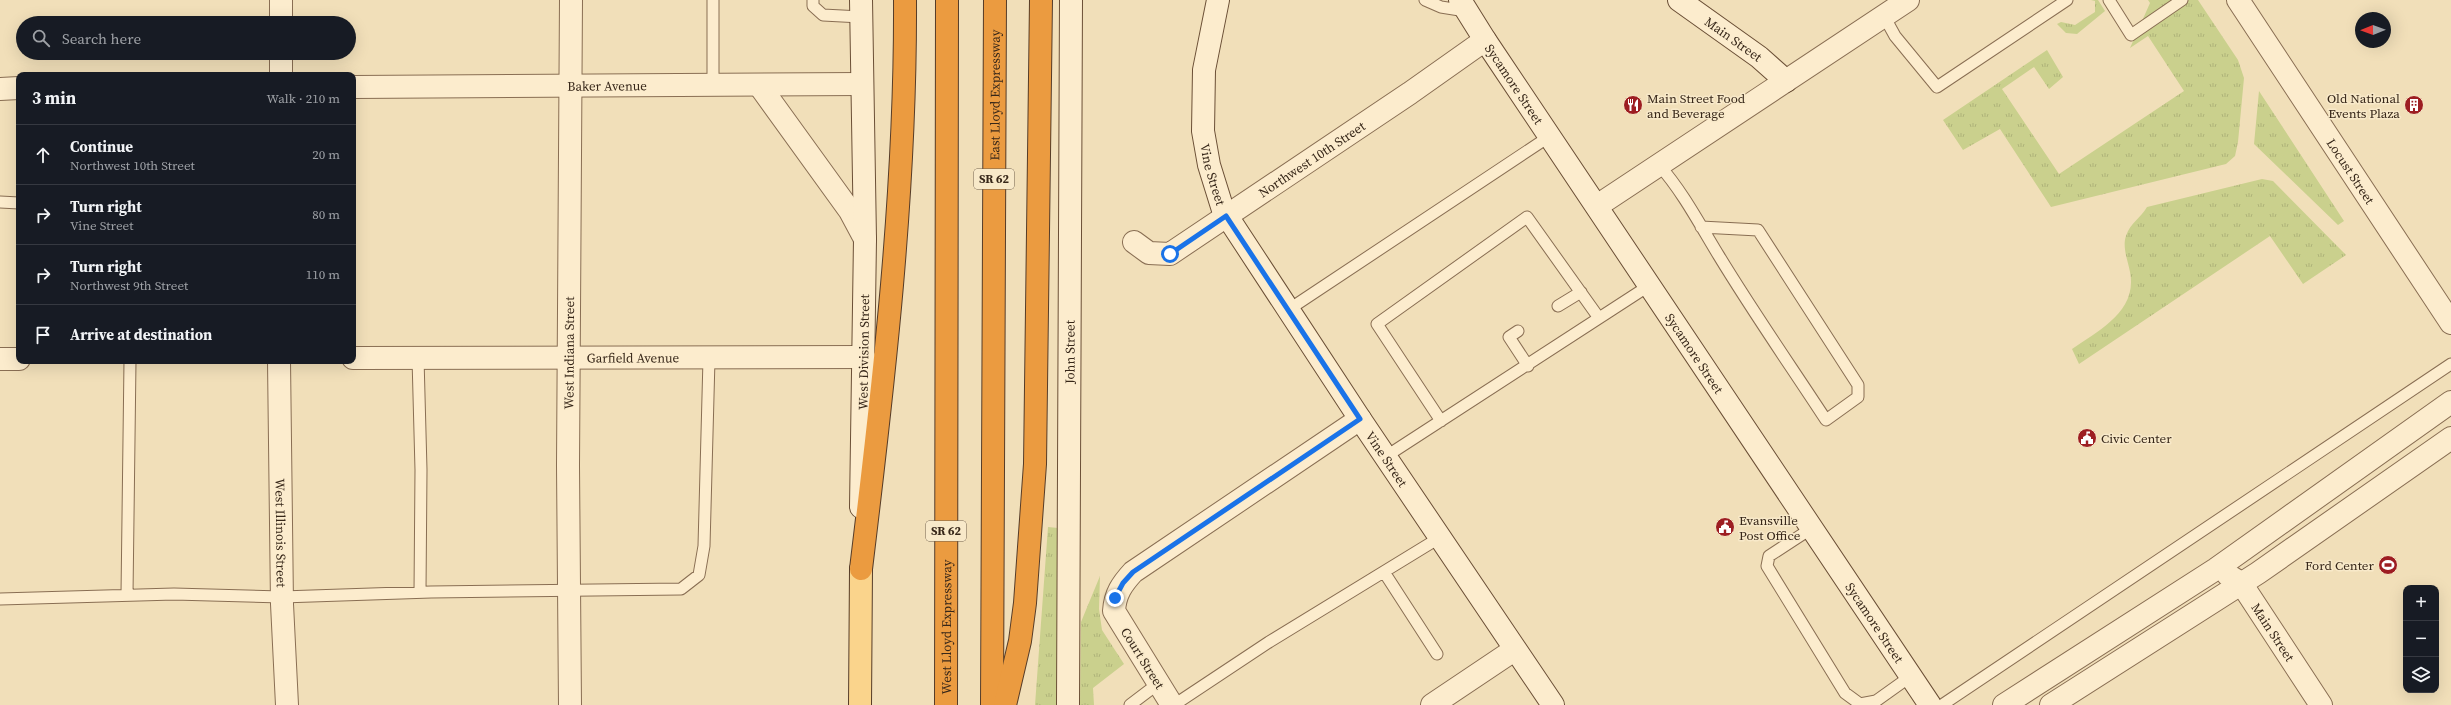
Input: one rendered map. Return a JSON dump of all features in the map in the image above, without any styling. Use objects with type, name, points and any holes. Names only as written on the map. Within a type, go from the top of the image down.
[{"type":"highway","points":[[861,569],[877,437],[896,231],[905,86],[906,0]]},
{"type":"highway","name":"West Lloyd Expressway","points":[[946,705],[947,0]]},
{"type":"highway","name":"East Lloyd Expressway","points":[[992,705],[996,0]]},
{"type":"highway","points":[[1005,705],[1020,641],[1025,602],[1035,464],[1041,0]]},
{"type":"main road","name":"West Division Street","points":[[860,705],[861,569]]},
{"type":"street","points":[[281,0],[281,16]]},
{"type":"street","name":"West Indiana Street","points":[[570,705],[569,358],[571,0]]},
{"type":"street","name":"John Street","points":[[1068,705],[1071,0]]},
{"type":"street","name":"Vine Street","points":[[1218,0],[1204,70],[1204,131],[1209,165],[1226,216],[1439,538],[1514,650],[1553,705]]},
{"type":"street","points":[[1597,206],[1908,0]]},
{"type":"street","name":"Locust Street","points":[[2238,0],[2451,323]]},
{"type":"street","name":"Main Street","points":[[1683,1],[1759,57],[1786,81]]},
{"type":"street","name":"Sycamore Street","points":[[1464,5],[1484,40],[1650,285],[1930,705]]},
{"type":"street","name":"West Division Street","points":[[861,9],[866,239],[861,452],[861,569]]},
{"type":"street","name":"Northwest 10th Street","points":[[1134,242],[1149,253],[1170,254],[1410,93],[1484,40]]},
{"type":"street","points":[[281,60],[281,72]]},
{"type":"street","name":"Baker Avenue","points":[[356,87],[862,84]]},
{"type":"street","points":[[759,85],[850,211],[866,239]]},
{"type":"street","points":[[0,88],[16,88]]},
{"type":"street","name":"Garfield Avenue","points":[[356,358],[709,359],[864,357]]},
{"type":"street","points":[[0,359],[16,359]]},
{"type":"street","name":"West Illinois Street","points":[[279,364],[282,597],[287,705]]},
{"type":"street","points":[[2004,705],[2216,569],[2451,402]]},
{"type":"street","name":"Court Street","points":[[1173,705],[1114,611],[1115,598],[1123,583],[1133,572],[1360,419]]},
{"type":"street","points":[[2051,705],[2241,583],[2451,438]]},
{"type":"street","name":"Main Street","points":[[2216,569],[2241,583],[2321,705]]},
{"type":"street","points":[[1432,705],[1514,650]]},
{"type":"lane","points":[[713,0],[713,85]]},
{"type":"lane","points":[[813,0],[813,6],[823,15],[861,9]]},
{"type":"lane","points":[[1425,0],[1441,7],[1464,5]]},
{"type":"lane","points":[[1884,16],[1895,36],[1937,87],[2067,0]]},
{"type":"lane","points":[[2109,0],[2131,35],[2182,0]]},
{"type":"lane","points":[[1288,310],[1550,136]]},
{"type":"lane","points":[[1659,165],[1675,183],[1701,227],[1826,420],[1858,397],[1858,385],[1758,230],[1701,227]]},
{"type":"lane","points":[[0,202],[16,203]]},
{"type":"lane","points":[[1441,421],[1377,324],[1527,217],[1599,318]]},
{"type":"lane","points":[[1385,457],[1528,366],[1650,285]]},
{"type":"lane","points":[[1558,306],[1581,292]]},
{"type":"lane","points":[[1518,331],[1509,337],[1528,366]]},
{"type":"lane","points":[[418,358],[421,470],[420,592]]},
{"type":"lane","points":[[0,599],[127,595],[282,597],[420,592],[681,589],[699,574],[704,546],[709,359]]},
{"type":"lane","points":[[127,595],[130,364]]},
{"type":"lane","points":[[1942,705],[2451,364]]},
{"type":"lane","points":[[1812,528],[1770,556],[1767,566],[1845,694],[1860,704],[1876,701],[1911,676]]},
{"type":"lane","points":[[1173,705],[1269,642],[1439,538]]},
{"type":"lane","points":[[1384,572],[1437,654]]},
{"type":"lane","points":[[1130,705],[1159,683]]},
{"type":"green space","points":[[2091,0],[2098,0],[2105,11],[2077,34],[2066,33],[2057,24],[2061,22],[2075,25],[2095,12],[2095,1]]},
{"type":"green space","points":[[2148,0],[2198,0],[2238,60],[2244,78],[2238,142],[2235,156],[2226,164],[2051,207],[2000,129],[1963,150],[1943,120],[2047,50],[2063,77],[2049,89],[2034,67],[2002,89],[2059,174],[2184,91],[2148,36],[2130,48],[2150,3]]},
{"type":"green space","points":[[2259,91],[2344,221],[2338,225],[2254,144]]},
{"type":"green space","points":[[2262,179],[2273,181],[2346,255],[2303,284],[2270,236],[2079,364],[2072,349],[2104,327],[2114,318],[2122,309],[2128,298],[2131,286],[2125,240],[2130,228],[2147,207]]},
{"type":"green space","points":[[1048,527],[1058,528],[1057,705],[1035,705]]},
{"type":"green space","points":[[1100,576],[1099,609],[1102,630],[1124,664],[1093,688],[1094,705],[1080,705],[1081,622]]},
{"type":"place","name":"Main Street Food and Beverage","points":[[1633,105]]},
{"type":"place","name":"Old National Events Plaza","points":[[2414,105]]},
{"type":"place","name":"Civic Center","points":[[2087,438]]},
{"type":"place","name":"Evansville Post Office","points":[[1725,527]]},
{"type":"place","name":"Ford Center","points":[[2388,565]]},
{"type":"route","points":[[1115,598],[1123,583],[1133,572],[1360,419],[1226,216],[1170,254]]}]
